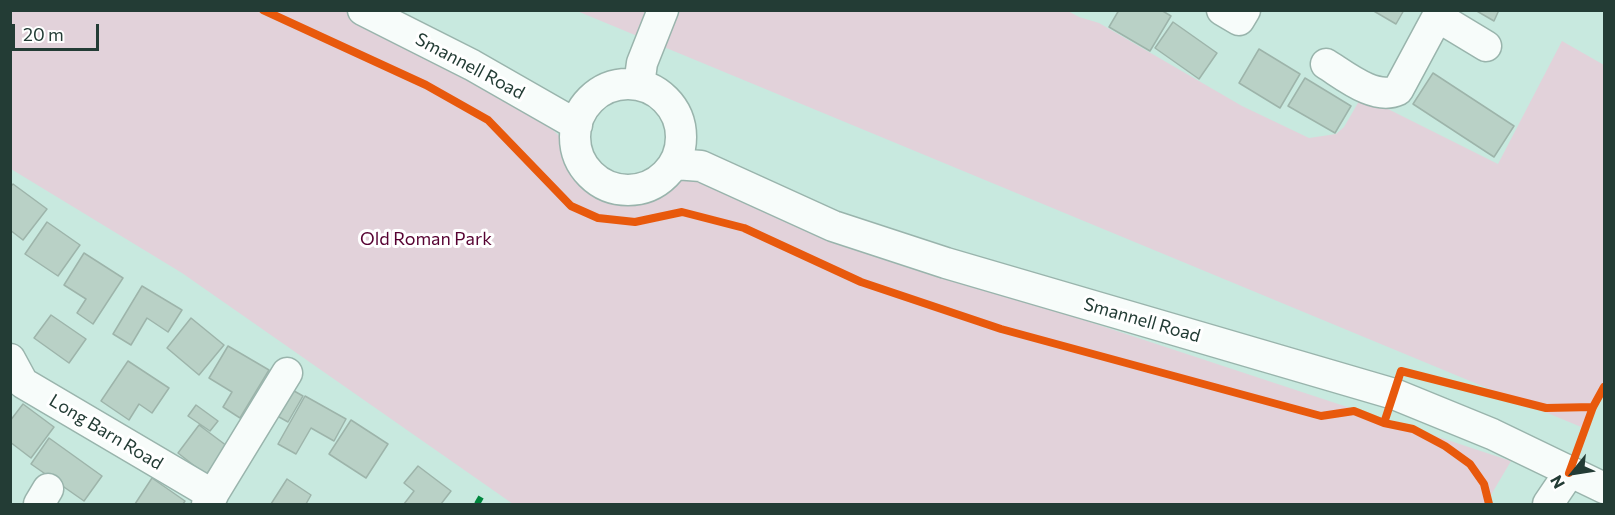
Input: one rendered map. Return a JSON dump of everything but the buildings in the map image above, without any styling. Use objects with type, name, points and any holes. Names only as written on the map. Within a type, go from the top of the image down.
[{"type":"street","name":"Smannell Road","points":[[363,10],[472,65],[577,125]]},
{"type":"street","points":[[639,85],[642,63],[663,10]]},
{"type":"street","points":[[1222,10],[1239,20],[1245,10]]},
{"type":"street","points":[[1326,64],[1360,84],[1382,93],[1393,93],[1398,90],[1440,14],[1486,46]]},
{"type":"street","points":[[618,84],[639,85],[657,92],[670,105],[679,122],[681,141],[675,164],[666,175],[647,187],[629,190],[608,187],[592,177],[581,163],[574,135],[577,125],[584,106],[601,90],[618,84]]},
{"type":"street","name":"Smannell Road","points":[[675,164],[701,166],[833,226],[935,260],[1394,394],[1492,434],[1569,473],[1605,488]]},
{"type":"street","name":"Long Barn Road","points":[[10,359],[23,383],[210,500]]},
{"type":"street","points":[[210,500],[287,373]]},
{"type":"street","points":[[1548,504],[1569,473]]},
{"type":"green space","name":"Old Roman Park","points":[[10,11],[356,11],[525,103],[606,181],[628,188],[675,178],[706,182],[823,234],[1511,461],[1488,500],[1488,504],[513,504],[182,273],[11,169]]},
{"type":"green space","points":[[577,11],[1068,11],[1099,23],[1242,106],[1309,138],[1336,134],[1344,127],[1362,96],[1498,164],[1562,41],[1604,65],[1604,385],[1586,429]]},
{"type":"marked path","points":[[477,504],[481,497]]},
{"type":"cycle path","points":[[263,10],[426,85],[488,120],[571,206],[598,218],[635,222],[682,212],[744,228],[861,282],[1001,329],[1321,416],[1354,411],[1384,423],[1413,429],[1445,446],[1470,464],[1484,484],[1489,504]]},
{"type":"cycle path","points":[[1384,423],[1401,371],[1546,408],[1593,407]]},
{"type":"cycle path","points":[[1569,473],[1593,407],[1604,387]]}]
